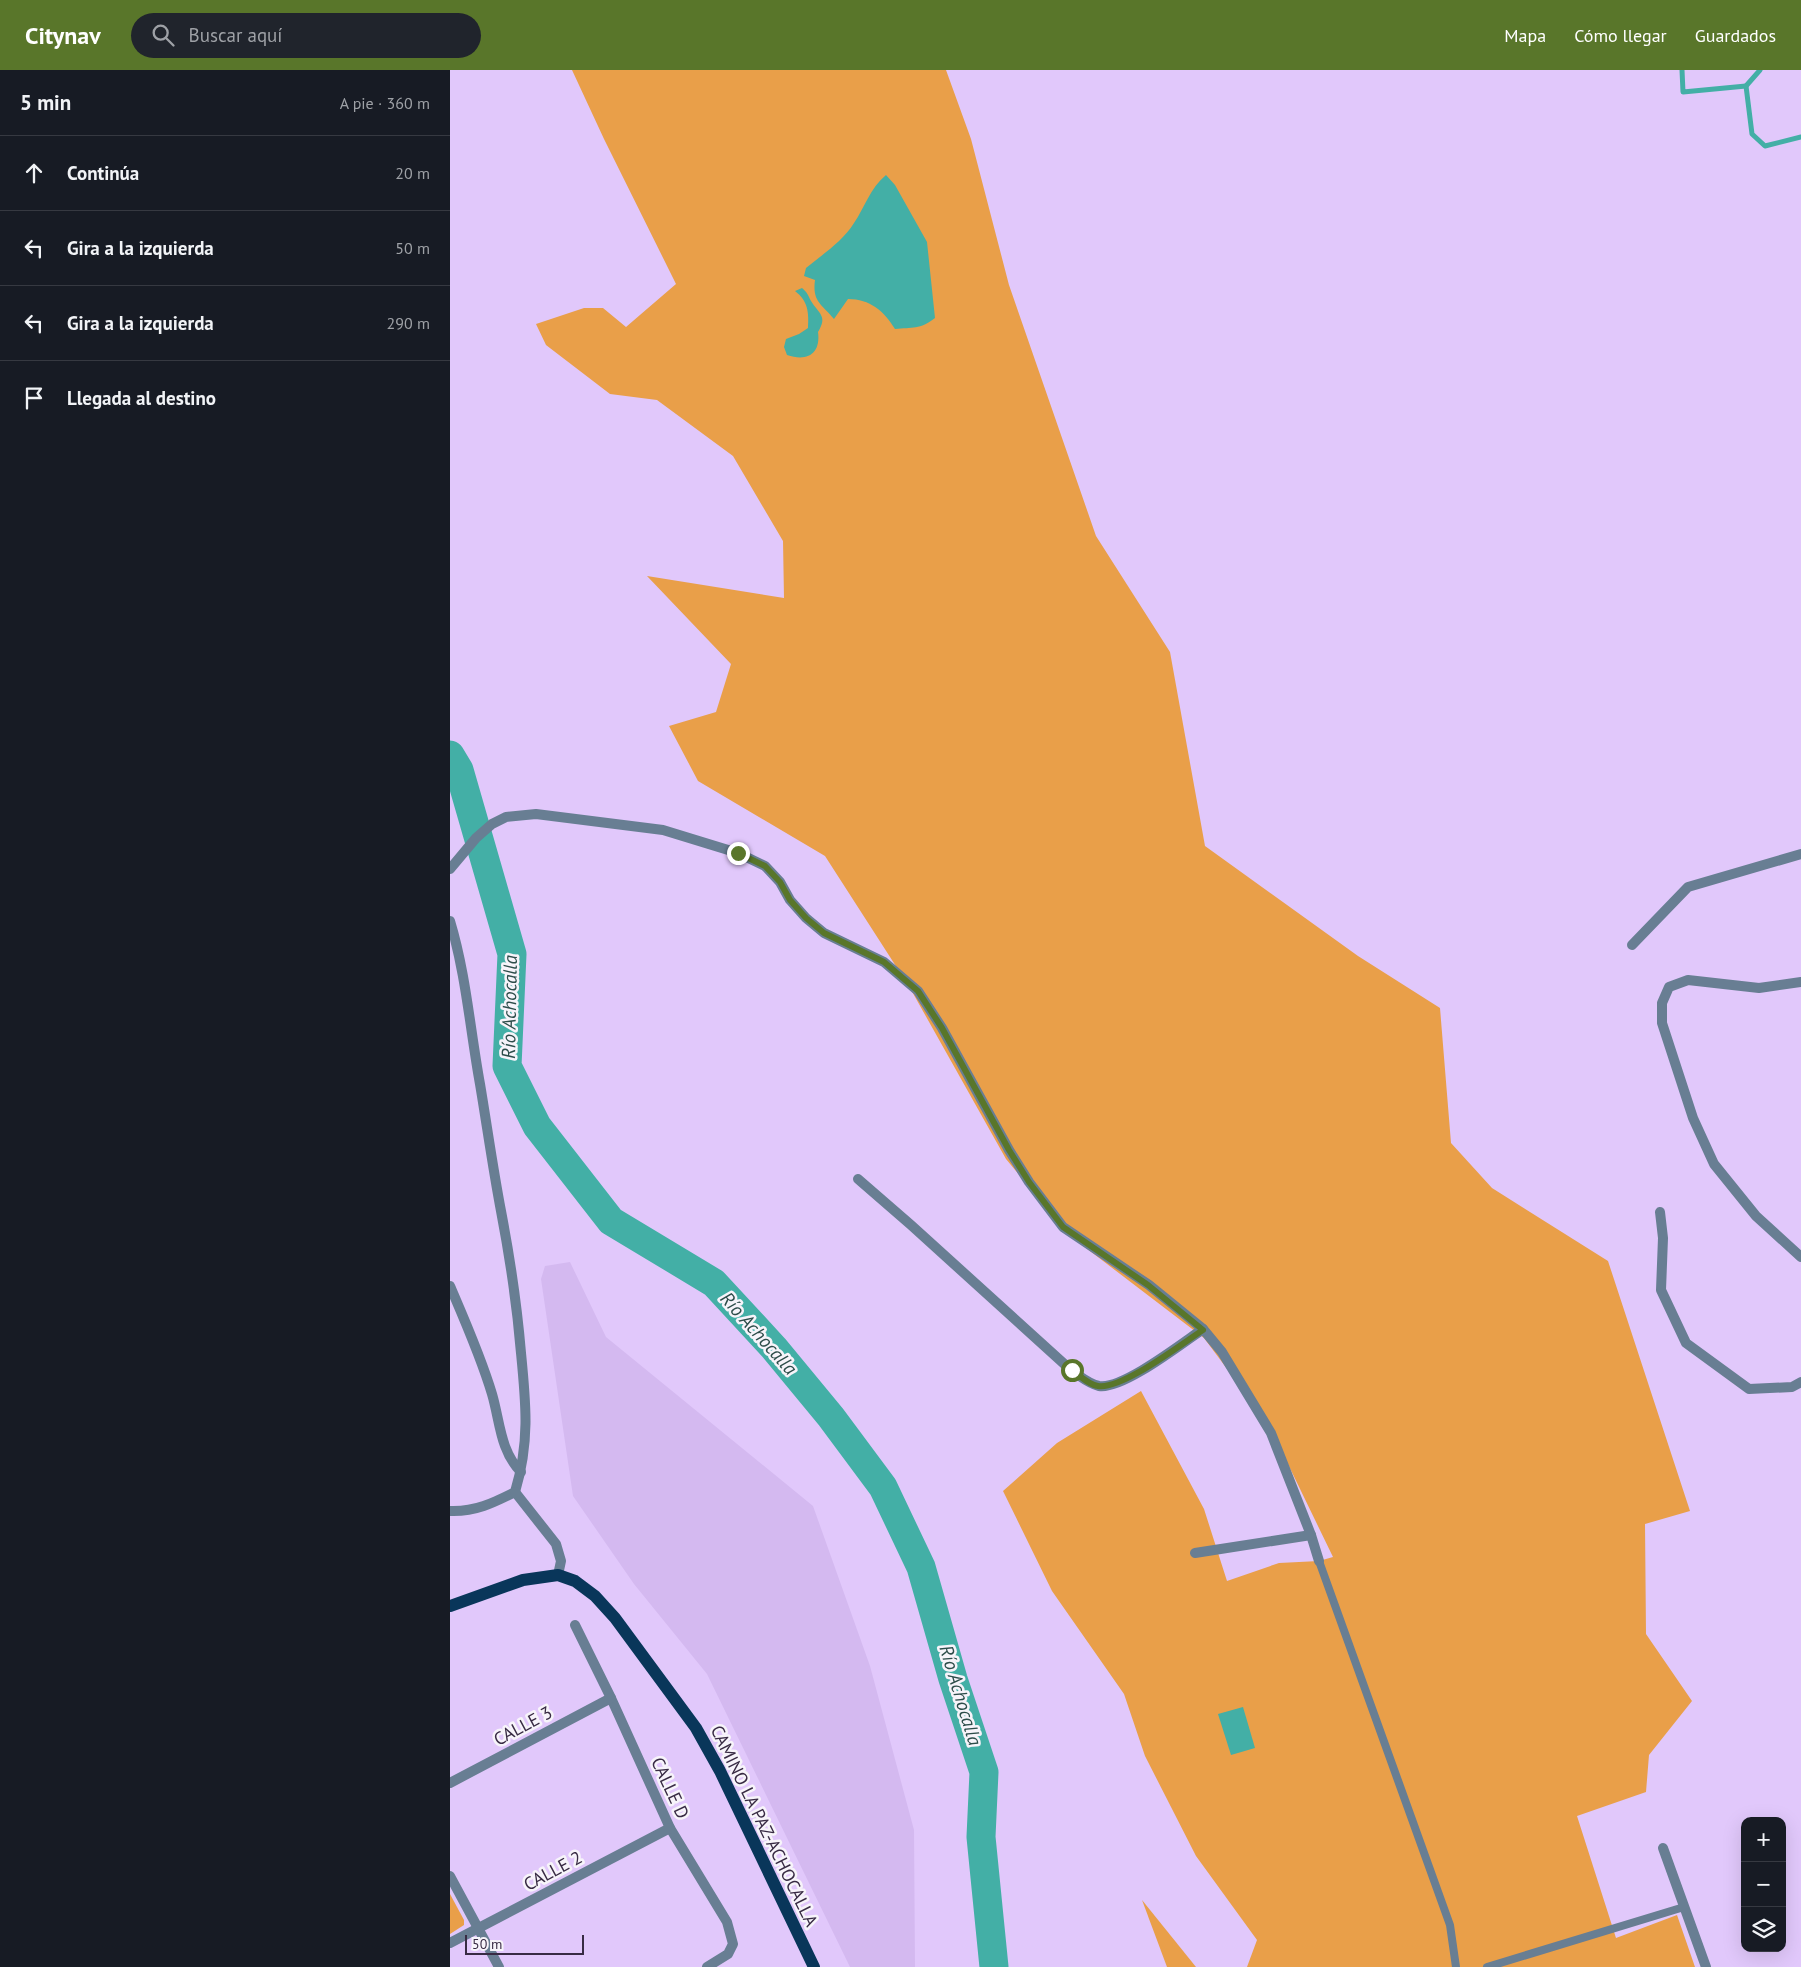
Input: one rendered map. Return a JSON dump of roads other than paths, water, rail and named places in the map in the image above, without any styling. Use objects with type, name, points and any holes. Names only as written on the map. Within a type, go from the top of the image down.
[{"type":"main road","points":[[450,1606],[523,1580],[558,1575]]},
{"type":"main road","name":"CAMINO LA PAZ-ACHOCALLA","points":[[558,1575],[575,1581],[595,1596],[615,1618],[696,1728],[720,1770],[814,1967]]},
{"type":"street","points":[[450,869],[476,838],[492,824],[506,817],[536,814],[663,830],[738,853],[765,866],[780,882],[790,900],[806,918],[824,933],[884,962],[918,991],[942,1028],[1009,1150],[1029,1182],[1063,1227],[1148,1285],[1203,1330],[1222,1352],[1271,1433],[1311,1535],[1319,1561]]},
{"type":"street","points":[[1632,945],[1688,886],[1801,854]]},
{"type":"street","points":[[450,921],[460,958],[479,1081],[512,1264],[525,1399],[526,1443],[521,1472],[514,1492],[484,1508],[450,1511]]},
{"type":"street","points":[[1801,982],[1759,988],[1688,980],[1670,987],[1662,1003],[1662,1023],[1693,1118],[1714,1164],[1756,1216],[1801,1257]]},
{"type":"street","points":[[858,1179],[1072,1370],[1096,1386],[1108,1386],[1126,1380],[1203,1330]]},
{"type":"street","points":[[1660,1212],[1663,1238],[1661,1290],[1686,1343],[1749,1389],[1792,1387],[1801,1382]]},
{"type":"street","points":[[450,1286],[492,1393],[505,1450],[512,1463],[521,1472]]},
{"type":"street","points":[[514,1492],[556,1544],[561,1561],[558,1575]]},
{"type":"street","points":[[1195,1552],[1311,1535]]},
{"type":"street","name":"CALLE D","points":[[576,1625],[670,1828],[727,1922],[733,1944],[728,1954],[707,1967]]},
{"type":"street","name":"CALLE 3","points":[[450,1783],[611,1698]]},
{"type":"street","name":"CALLE 2","points":[[450,1943],[670,1828]]},
{"type":"street","points":[[1663,1848],[1706,1967]]},
{"type":"street","points":[[450,1876],[499,1967]]},
{"type":"lane","points":[[1319,1561],[1450,1925],[1456,1967]]},
{"type":"lane","points":[[1487,1967],[1684,1907]]},
{"type":"waterway","points":[[1682,70],[1683,92],[1746,86],[1752,134],[1765,146],[1801,137]]},
{"type":"waterway","points":[[1746,86],[1760,70]]},
{"type":"waterway","name":"Río Achocalla","points":[[450,755],[459,770],[512,954],[507,1066],[537,1126],[611,1221],[714,1283],[774,1348],[831,1417],[883,1487],[921,1567],[953,1679],[984,1772],[981,1837],[994,1967]]}]
